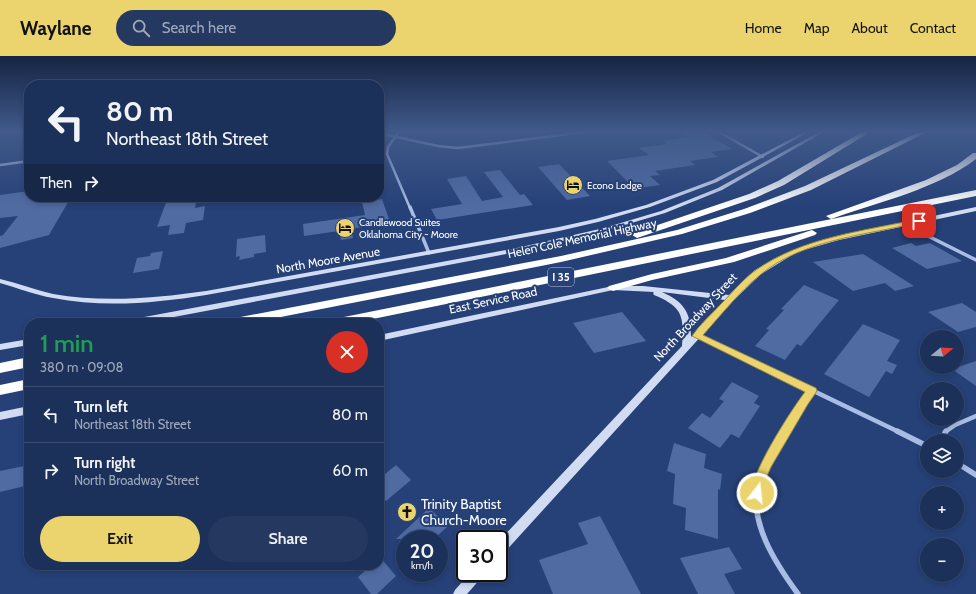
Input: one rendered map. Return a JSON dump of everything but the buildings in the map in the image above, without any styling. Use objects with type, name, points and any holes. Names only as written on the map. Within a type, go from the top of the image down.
[{"type":"highway","points":[[561,259],[691,218],[752,196],[781,183],[825,157]]},
{"type":"highway","name":"Helen Cole Memorial Highway","points":[[256,318],[561,259],[657,238],[747,212],[808,188],[872,157]]},
{"type":"highway","points":[[788,231],[929,182],[960,167],[973,157]]},
{"type":"highway","name":"I 35","points":[[359,318],[976,192]]},
{"type":"highway","points":[[613,288],[630,282],[719,262],[767,249],[858,217]]},
{"type":"highway","points":[[0,368],[24,363]]},
{"type":"highway","points":[[0,390],[24,385]]},
{"type":"main road","name":"North Moore Avenue","points":[[0,281],[38,292],[69,298],[104,301],[140,301],[206,293],[559,229],[648,206],[715,181],[763,157]]},
{"type":"main road","points":[[155,318],[517,250],[599,231],[663,212],[702,197],[738,180],[778,157]]},
{"type":"main road","name":"North Broadway Street","points":[[508,540],[731,298],[758,272],[795,251],[826,241],[976,209]]},
{"type":"main road","name":"East Service Road","points":[[384,337],[613,288],[643,288]]},
{"type":"main road","points":[[643,288],[731,298]]},
{"type":"main road","points":[[643,288],[665,296],[681,310],[688,324],[686,347]]},
{"type":"main road","points":[[0,347],[24,343]]},
{"type":"main road","points":[[0,416],[24,411]]},
{"type":"main road","points":[[459,594],[470,582]]},
{"type":"street","points":[[388,157],[429,253]]},
{"type":"street","points":[[0,165],[24,162]]},
{"type":"street","points":[[904,224],[976,260]]},
{"type":"street","points":[[697,336],[920,443]]},
{"type":"street","points":[[798,594],[779,567],[769,548],[761,527],[757,493],[758,483],[766,464],[804,401],[812,391]]},
{"type":"street","points":[[946,434],[952,427],[976,416]]},
{"type":"street","points":[[964,467],[976,475]]},
{"type":"place","name":"Econo Lodge","points":[[573,185]]},
{"type":"place","name":"Candlewood Suites Oklahoma City - Moore","points":[[345,228]]},
{"type":"place","name":"Trinity Baptist Church-Moore","points":[[407,512]]},
{"type":"route","points":[[757,493],[758,483],[766,464],[804,401],[812,391],[697,336],[747,282],[758,272],[778,259],[795,251],[826,241],[919,221]]}]
